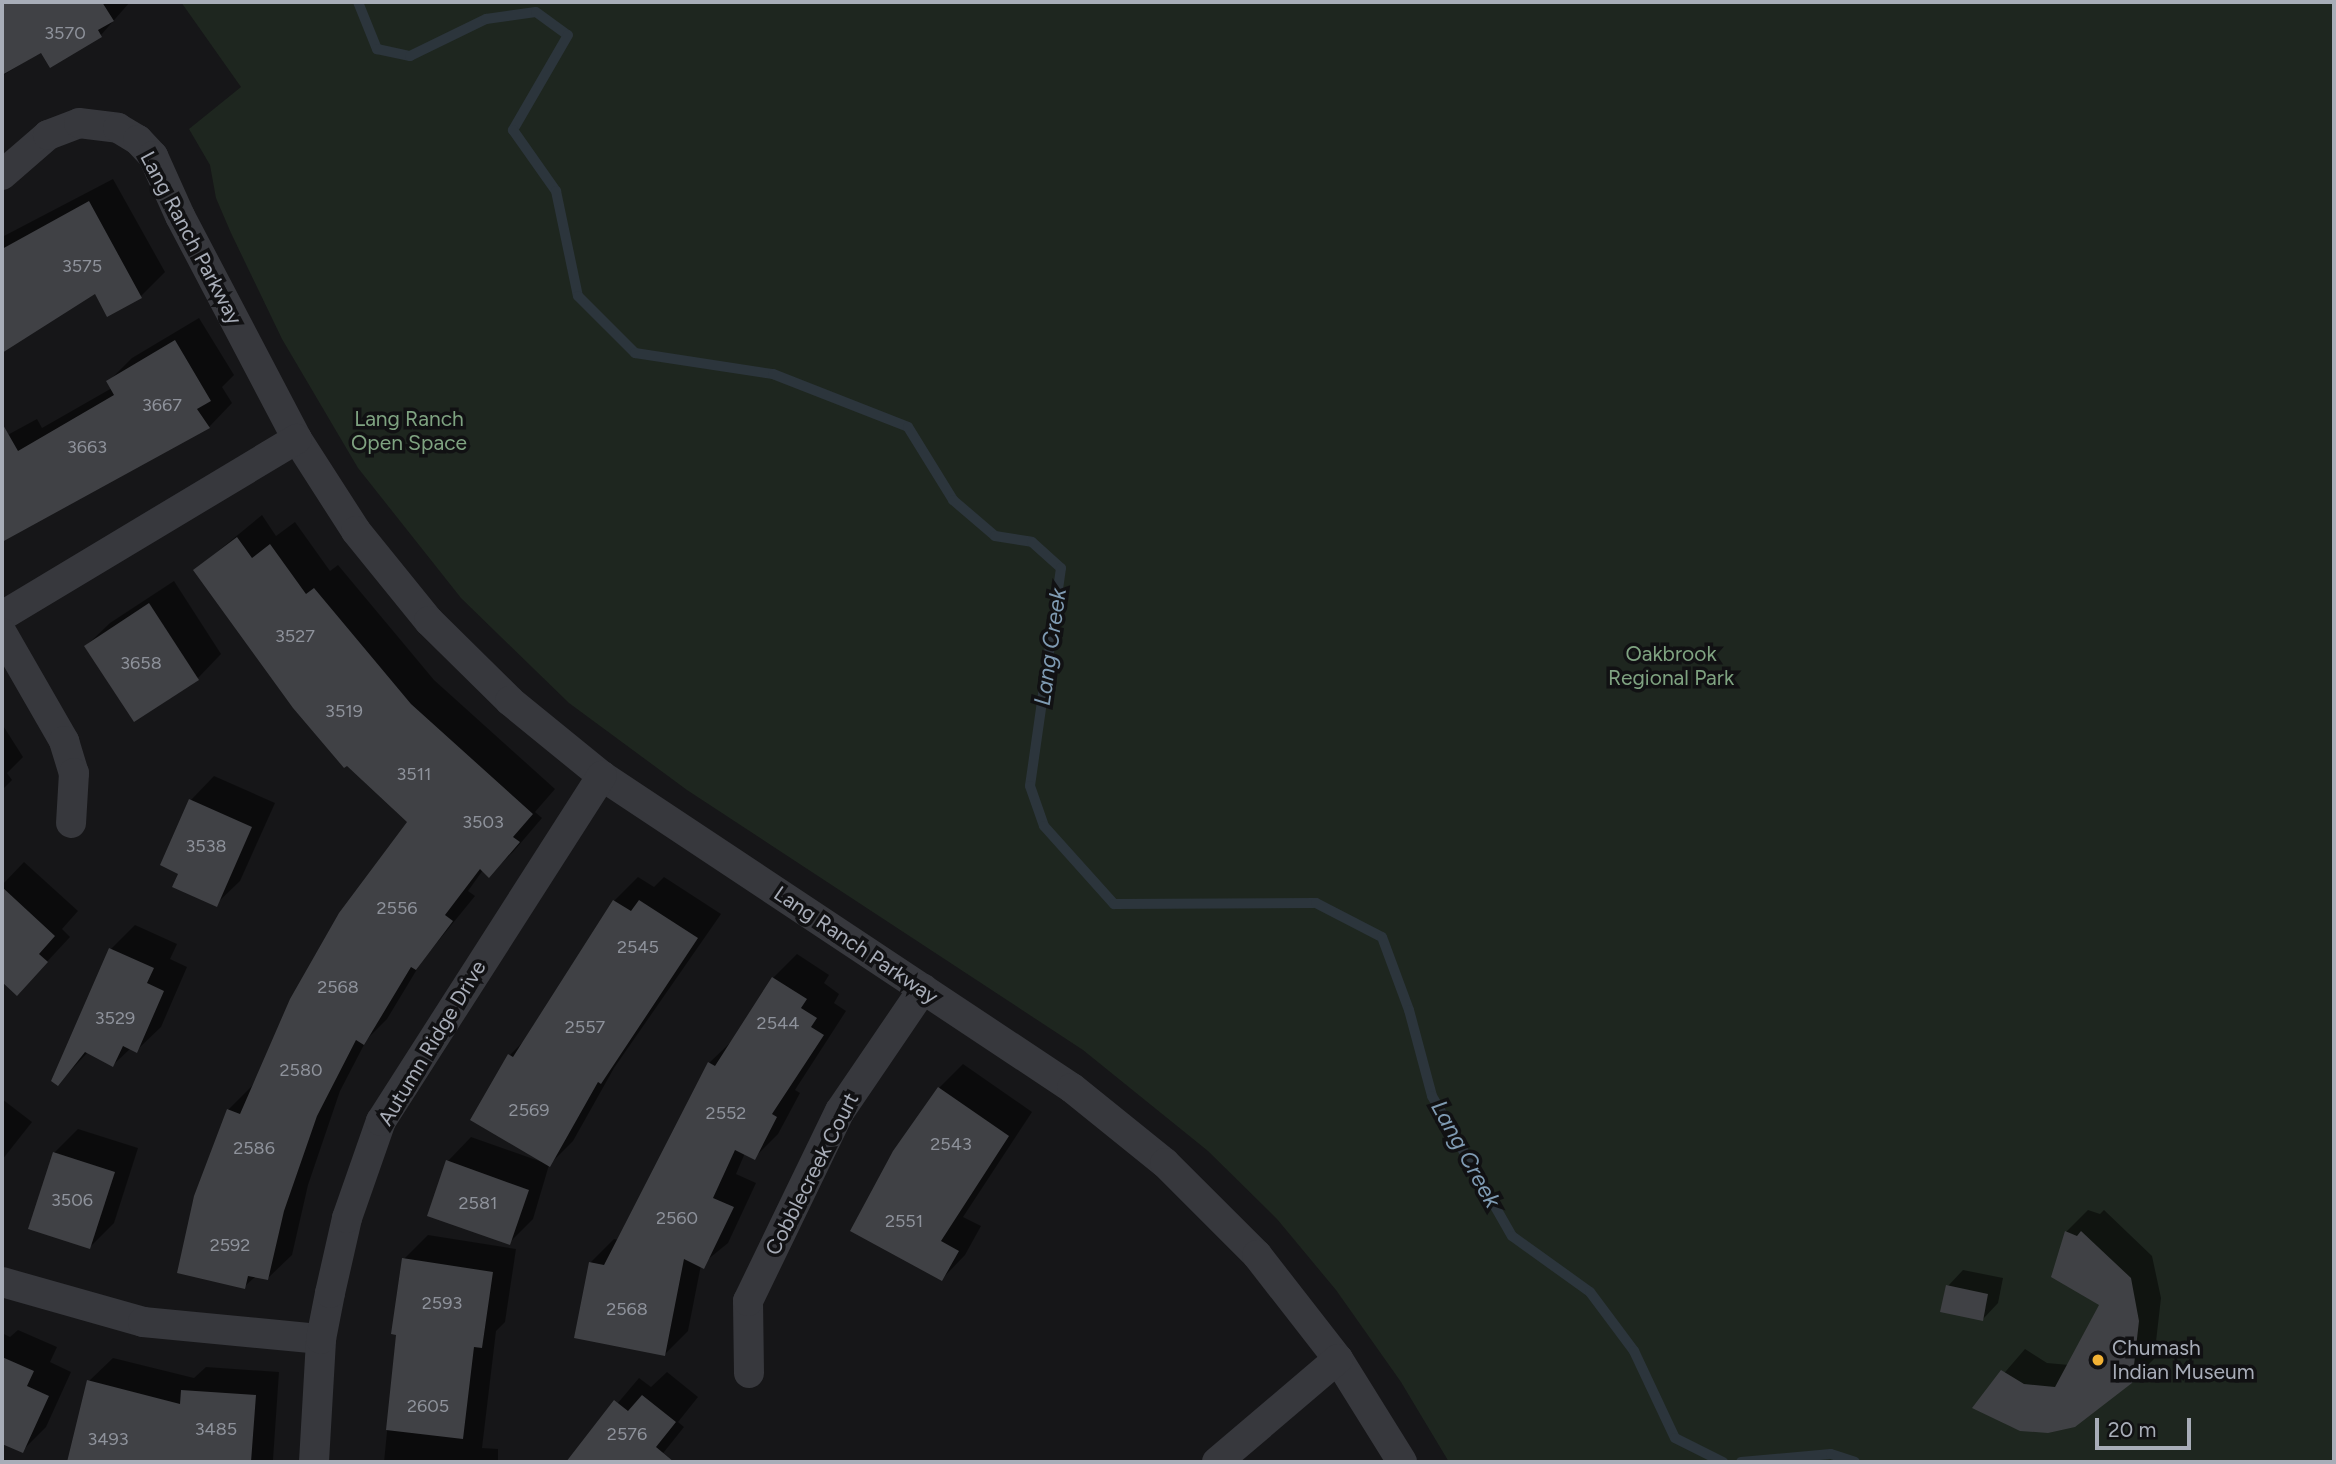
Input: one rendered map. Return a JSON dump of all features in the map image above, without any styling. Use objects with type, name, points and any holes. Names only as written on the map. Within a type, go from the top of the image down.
[{"type":"street","name":"Lang Ranch Parkway","points":[[2,175],[48,135],[79,123],[118,128],[138,140],[153,156],[180,216],[297,439],[356,531],[429,621],[510,701],[602,776],[1072,1088],[1165,1163],[1257,1255],[1338,1359],[1402,1462]]},
{"type":"street","points":[[2,616],[297,439]]},
{"type":"street","points":[[2,633],[64,741],[74,773],[71,823]]},
{"type":"street","name":"Autumn Ridge Drive","points":[[314,1462],[321,1339],[347,1218],[381,1121],[602,776]]},
{"type":"street","name":"Cobblecreek Court","points":[[749,1373],[748,1301],[840,1111],[923,989]]},
{"type":"street","points":[[2,1282],[143,1322],[321,1339]]},
{"type":"street","points":[[1217,1462],[1338,1359]]},
{"type":"green space","name":"Oakbrook Regional Park","points":[[181,2],[2334,2],[2334,1462],[1449,1462],[1401,1382],[1336,1290],[1277,1219],[1208,1151],[1083,1050],[687,790],[569,703],[461,598],[358,468],[282,339],[231,233],[216,198],[210,165],[189,129],[241,87]]},
{"type":"building","points":[[2,2],[102,2],[114,21],[98,30],[102,37],[50,68],[41,53],[2,75]]},
{"type":"building","points":[[89,201],[142,298],[107,317],[95,294],[2,353],[2,249]]},
{"type":"building","points":[[175,340],[211,401],[197,409],[210,428],[2,542],[2,423],[18,451],[114,395],[106,381]]},
{"type":"building","points":[[237,537],[252,558],[270,544],[306,594],[314,588],[411,704],[533,814],[513,837],[520,842],[489,878],[480,869],[445,915],[453,921],[416,970],[411,967],[364,1045],[356,1040],[317,1116],[284,1211],[268,1280],[248,1276],[245,1289],[177,1273],[194,1196],[227,1109],[240,1114],[290,999],[339,913],[407,822],[347,766],[344,768],[293,708],[193,570]]},
{"type":"building","points":[[149,603],[199,680],[134,722],[84,646]]},
{"type":"building","points":[[189,799],[252,827],[217,907],[172,887],[178,874],[160,865]]},
{"type":"building","points":[[2,887],[55,936],[39,954],[48,962],[17,996],[2,982]]},
{"type":"building","points":[[613,900],[631,911],[639,900],[698,938],[601,1084],[598,1082],[550,1167],[470,1120],[508,1054],[513,1057]]},
{"type":"building","points":[[109,948],[154,968],[147,983],[164,991],[137,1053],[123,1046],[113,1067],[85,1052],[58,1086],[51,1081]]},
{"type":"building","points":[[772,977],[807,999],[801,1008],[817,1018],[811,1027],[824,1035],[772,1114],[777,1117],[755,1160],[735,1150],[713,1198],[734,1207],[704,1269],[684,1259],[665,1356],[574,1338],[589,1262],[604,1265],[708,1062],[715,1066]]},
{"type":"building","points":[[938,1087],[1009,1136],[941,1241],[959,1251],[942,1281],[850,1231],[893,1151]]},
{"type":"building","points":[[53,1152],[115,1172],[90,1249],[28,1229]]},
{"type":"building","points":[[446,1160],[529,1190],[510,1245],[427,1216]]},
{"type":"building","name":"Chumash Indian Museum","points":[[2065,1231],[2077,1236],[2081,1231],[2131,1278],[2139,1321],[2132,1383],[2075,1427],[2048,1433],[2020,1431],[1972,1408],[2001,1370],[2024,1384],[2055,1387],[2099,1305],[2051,1277]]},
{"type":"building","points":[[402,1258],[493,1272],[482,1348],[474,1347],[463,1439],[386,1430],[396,1335],[391,1334]]},
{"type":"building","points":[[1946,1285],[1988,1294],[1983,1321],[1940,1312]]},
{"type":"building","points":[[2,1357],[34,1371],[27,1386],[49,1396],[23,1453],[2,1444]]},
{"type":"building","points":[[87,1380],[180,1404],[181,1390],[256,1395],[251,1462],[67,1462]]},
{"type":"building","points":[[642,1395],[676,1422],[656,1447],[674,1462],[566,1462],[614,1400],[628,1411]]},
{"type":"waterway","name":"Lang Creek","points":[[358,2],[377,49],[410,56],[486,19],[536,12],[568,35],[513,130],[556,191],[578,296],[635,353],[773,374],[908,427],[953,500],[995,536],[1032,542],[1061,568],[1030,786],[1044,826],[1114,904],[1316,903],[1382,937],[1409,1010],[1432,1096],[1512,1236],[1590,1292],[1634,1351],[1675,1438],[1723,1462]]},
{"type":"waterway","name":"Lang Creek","points":[[1741,1462],[1831,1454],[1855,1462]]},
{"type":"place","name":"Chumash Indian Museum","points":[[2098,1360]]},
{"type":"park label","name":"Lang Ranch Open Space","points":[[409,431]]}]
